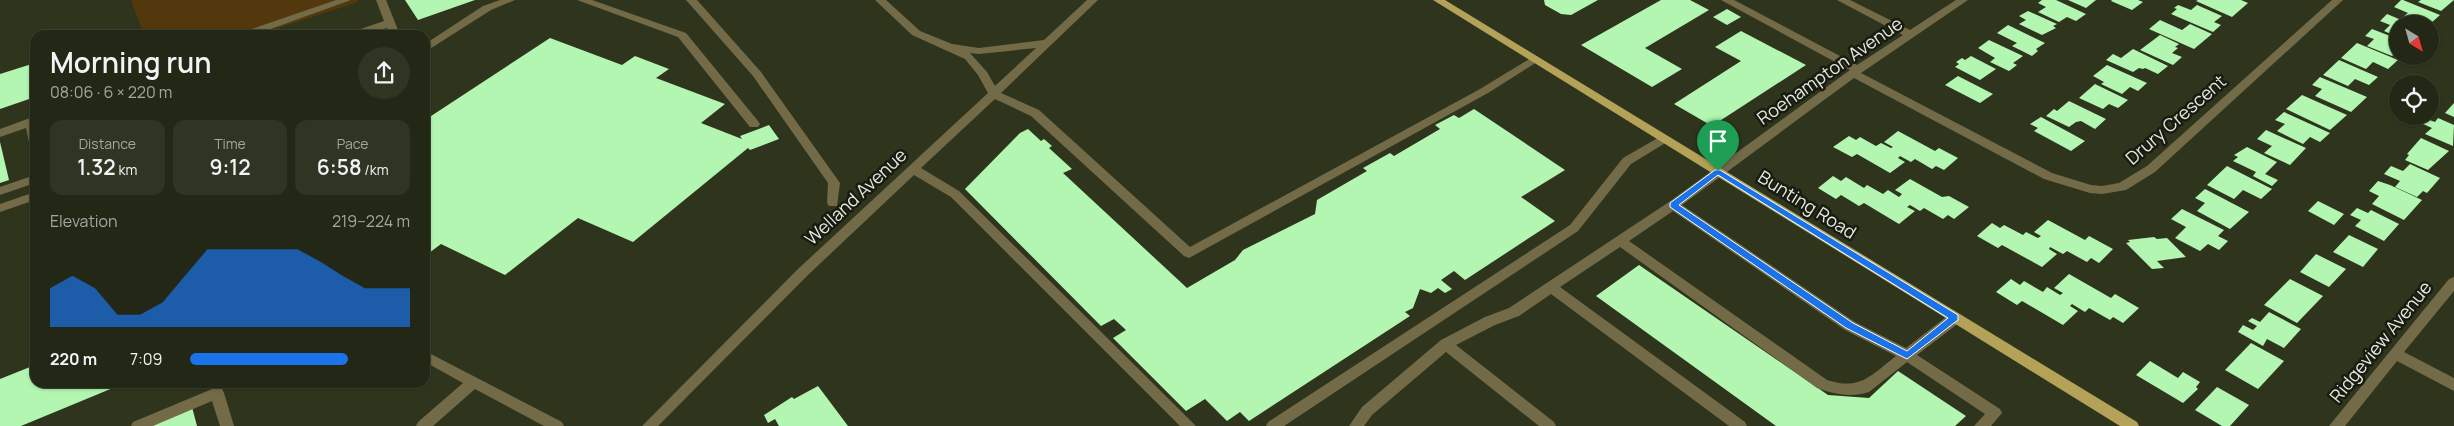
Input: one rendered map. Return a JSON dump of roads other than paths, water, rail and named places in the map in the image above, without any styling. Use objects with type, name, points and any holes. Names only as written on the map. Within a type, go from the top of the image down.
[{"type":"main road","name":"Bunting Road","points":[[1438,0],[2132,426]]},
{"type":"street","points":[[259,30],[346,0]]},
{"type":"street","points":[[381,0],[393,30]]},
{"type":"street","points":[[430,46],[487,8],[510,0]]},
{"type":"street","points":[[582,0],[682,35],[754,124]]},
{"type":"street","points":[[691,0],[757,74],[834,183],[833,203]]},
{"type":"street","points":[[880,0],[916,33],[950,46],[969,57],[983,74],[994,94],[1036,113],[1189,253],[1535,60]]},
{"type":"street","name":"Welland Avenue","points":[[649,426],[802,272],[1093,0]]},
{"type":"street","name":"Drury Crescent","points":[[1726,0],[2048,176],[2090,189],[2122,187],[2151,169],[2338,0]]},
{"type":"street","points":[[1842,0],[1912,35]]},
{"type":"street","name":"Roehampton Avenue","points":[[1356,426],[1367,411],[1446,344],[1490,320],[1514,312],[1673,205],[1856,72],[1963,0]]},
{"type":"street","points":[[368,30],[390,23]]},
{"type":"street","points":[[950,46],[979,50],[1048,43]]},
{"type":"street","points":[[0,132],[30,123]]},
{"type":"street","points":[[1273,426],[1574,228],[1627,161],[1663,139]]},
{"type":"street","points":[[913,169],[955,194],[1189,426]]},
{"type":"street","points":[[0,191],[30,181]]},
{"type":"street","points":[[0,208],[30,198]]},
{"type":"street","points":[[1673,205],[1850,326],[1907,355],[1994,413],[1981,426]]},
{"type":"street","points":[[1620,241],[1822,384],[1835,389],[1848,391],[1864,388],[1955,318]]},
{"type":"street","name":"Ridgeview Avenue","points":[[2336,426],[2454,282]]},
{"type":"street","points":[[1551,287],[1740,426]]},
{"type":"street","points":[[1446,344],[1548,426]]},
{"type":"street","points":[[2395,354],[2454,386]]},
{"type":"street","points":[[430,359],[557,426]]},
{"type":"street","points":[[423,426],[474,382]]},
{"type":"street","points":[[138,426],[217,393],[227,426]]}]
